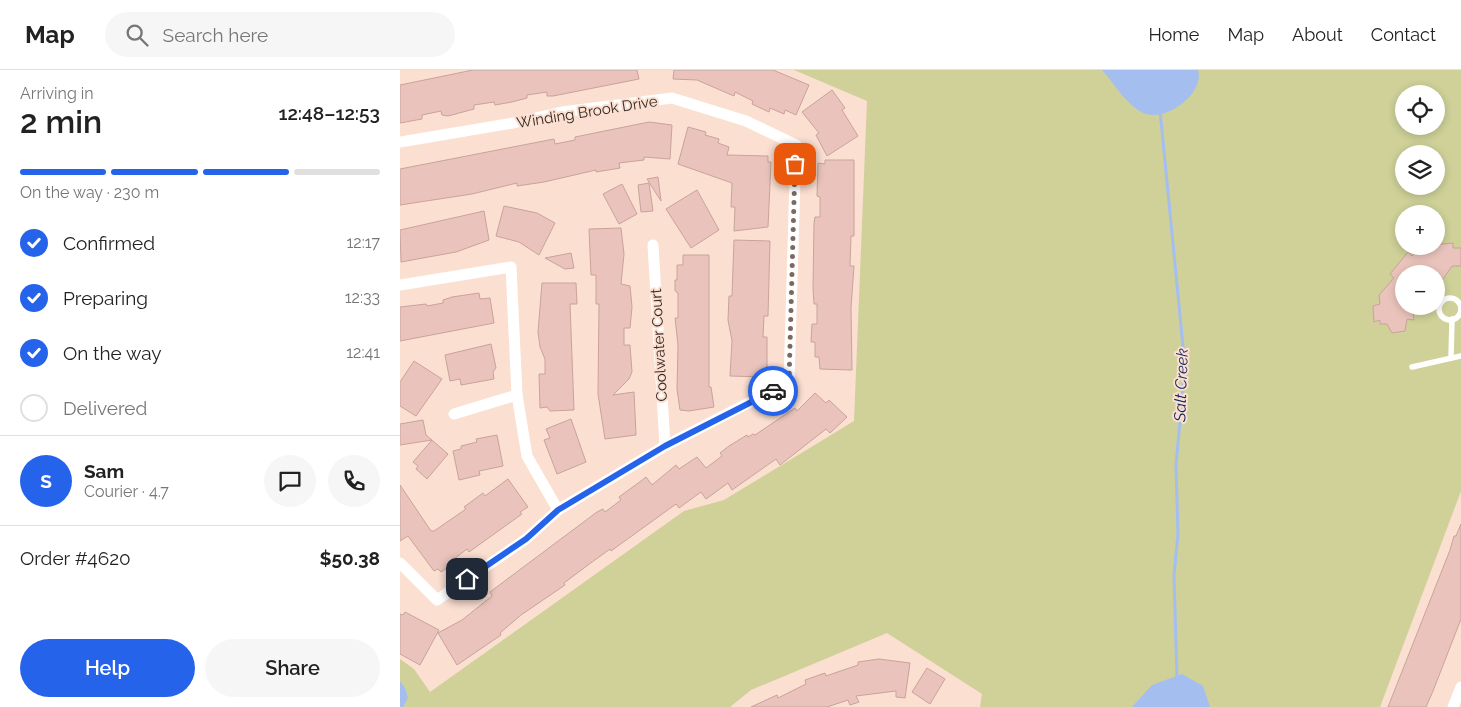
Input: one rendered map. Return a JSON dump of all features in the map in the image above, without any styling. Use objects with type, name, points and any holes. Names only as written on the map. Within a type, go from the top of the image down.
[{"type":"street","name":"Winding Brook Drive","points":[[400,142],[513,123],[562,112],[672,98],[746,121],[796,145],[789,382],[665,446]]},
{"type":"street","name":"Coolwater Court","points":[[653,245],[665,446]]},
{"type":"street","points":[[400,285],[511,267],[517,395],[527,456],[558,510]]},
{"type":"street","points":[[454,414],[517,395]]},
{"type":"street","points":[[400,563],[437,600],[526,539],[558,510],[665,446]]},
{"type":"street","points":[[1453,707],[1461,687]]},
{"type":"lane","points":[[1447,298],[1459,299],[1460,313],[1452,319],[1442,316],[1440,306],[1447,298]]},
{"type":"lane","points":[[1451,358],[1452,319]]},
{"type":"lane","points":[[1412,367],[1461,356]]},
{"type":"green space","points":[[794,70],[1461,70],[1461,491],[1380,707],[980,707],[982,694],[887,633],[751,690],[730,707],[400,707],[400,659],[414,669],[430,692],[684,511],[724,500],[854,421],[867,101]]},
{"type":"water","points":[[1102,70],[1198,70],[1199,79],[1196,88],[1183,103],[1174,109],[1155,115],[1146,114],[1133,106]]},
{"type":"water","points":[[1182,674],[1203,686],[1210,707],[1132,707],[1152,685]]},
{"type":"water","points":[[400,681],[405,688],[408,698],[403,707],[400,707]]},
{"type":"building","points":[[473,70],[637,70],[639,79],[553,96],[547,96],[547,92],[527,95],[527,98],[512,102],[495,105],[494,102],[474,105],[474,109],[448,116],[442,115],[441,111],[422,115],[422,119],[400,123],[400,85]]},
{"type":"building","points":[[674,70],[773,70],[809,85],[796,115],[785,110],[784,114],[770,108],[769,112],[752,104],[753,101],[735,92],[734,96],[697,80],[673,79]]},
{"type":"building","points":[[832,90],[845,108],[842,110],[858,136],[827,156],[816,135],[819,133],[802,112]]},
{"type":"building","points":[[649,122],[672,125],[670,159],[644,157],[644,160],[619,163],[620,168],[596,172],[596,170],[517,186],[517,183],[472,194],[400,205],[400,169],[554,139],[555,144],[575,140],[575,137]]},
{"type":"building","points":[[688,127],[706,132],[705,135],[719,139],[718,143],[729,147],[727,155],[768,156],[768,162],[771,162],[768,227],[734,231],[735,207],[731,207],[732,183],[678,164]]},
{"type":"building","points":[[825,160],[854,160],[854,236],[851,236],[850,266],[854,266],[851,308],[852,370],[820,369],[819,357],[815,357],[815,342],[811,342],[812,324],[817,324],[817,304],[814,304],[813,288],[814,223],[815,217],[820,217],[820,197],[817,196],[818,163],[825,164]]},
{"type":"building","points":[[658,177],[661,201],[647,179]]},
{"type":"building","points":[[649,183],[653,211],[641,212],[638,185]]},
{"type":"building","points":[[622,184],[637,214],[619,224],[603,194]]},
{"type":"building","points":[[697,190],[719,230],[691,248],[666,209]]},
{"type":"building","points":[[504,206],[537,213],[555,223],[539,255],[519,242],[496,236]]},
{"type":"building","points":[[484,211],[489,240],[456,252],[401,262],[400,230]]},
{"type":"building","points":[[621,228],[624,254],[621,284],[630,286],[632,307],[630,328],[624,328],[624,345],[630,345],[632,372],[629,379],[613,395],[634,392],[636,435],[605,439],[598,394],[599,304],[596,304],[596,275],[591,275],[589,229]]},
{"type":"building","points":[[734,240],[770,241],[768,316],[764,316],[763,337],[767,337],[767,371],[764,371],[764,377],[730,376],[732,341],[728,320],[729,296],[732,296]]},
{"type":"building","points":[[1453,243],[1453,248],[1461,248],[1461,266],[1452,266],[1445,276],[1445,265],[1397,265],[1406,255],[1445,255],[1445,244]]},
{"type":"building","points":[[571,253],[574,268],[565,269],[545,258]]},
{"type":"building","points":[[683,255],[709,255],[709,387],[711,387],[714,407],[689,411],[680,410],[677,389],[678,345],[675,318],[678,318],[678,293],[675,291],[675,280],[677,280],[677,265],[683,265]]},
{"type":"building","points":[[1395,268],[1395,315],[1413,315],[1414,320],[1407,319],[1405,331],[1392,333],[1387,324],[1380,324],[1380,320],[1374,322],[1373,306],[1380,304],[1379,295],[1394,278],[1390,274]]},
{"type":"building","points":[[542,283],[576,283],[577,304],[570,304],[574,410],[550,411],[547,407],[540,408],[539,374],[545,374],[545,359],[540,347],[538,332]]},
{"type":"building","points":[[479,293],[480,299],[490,298],[494,323],[400,341],[400,307],[426,304],[427,306],[443,303],[443,300],[452,297]]},
{"type":"building","points":[[491,344],[496,368],[493,372],[494,379],[461,385],[460,379],[450,381],[445,355]]},
{"type":"building","points":[[414,361],[442,379],[416,416],[400,406],[400,382]]},
{"type":"building","points":[[815,393],[826,403],[829,400],[847,417],[830,433],[826,429],[780,465],[776,459],[732,490],[728,483],[706,499],[701,492],[679,508],[676,504],[611,551],[610,549],[588,565],[564,583],[565,585],[521,615],[500,633],[501,635],[457,665],[438,633],[462,620],[492,596],[490,592],[597,512],[603,509],[605,512],[621,500],[619,497],[646,477],[652,485],[676,465],[679,469],[697,457],[706,468],[722,456],[720,453],[729,446],[747,435],[748,437],[753,434],[755,435],[795,408],[797,411]]},
{"type":"building","points":[[571,419],[586,462],[557,474],[544,440],[550,438],[546,429]]},
{"type":"building","points":[[423,420],[426,435],[432,440],[400,445],[400,424]]},
{"type":"building","points":[[497,435],[503,466],[479,471],[480,475],[459,480],[453,451],[461,449],[461,446],[477,442],[476,439]]},
{"type":"building","points":[[432,440],[448,454],[427,479],[416,469],[418,466],[413,462]]},
{"type":"building","points":[[508,479],[528,507],[520,512],[522,514],[469,552],[467,549],[454,559],[456,562],[441,572],[438,569],[434,571],[408,536],[400,541],[400,485],[431,531],[434,531],[466,509],[464,507],[483,493],[485,496]]},
{"type":"building","points":[[1461,524],[1461,619],[1433,691],[1426,707],[1388,707],[1454,536],[1456,536]]},
{"type":"building","points":[[405,612],[439,630],[420,665],[400,654],[400,614],[403,615]]},
{"type":"building","points":[[879,659],[910,663],[905,698],[896,697],[896,691],[856,696],[859,702],[850,705],[848,700],[827,707],[751,707],[777,695],[778,698],[806,684],[805,680],[825,673],[826,676],[858,665],[858,662]]},
{"type":"building","points":[[927,668],[945,679],[930,704],[912,692]]},
{"type":"waterway","name":"Salt Creek","points":[[1160,110],[1185,367],[1176,465],[1178,534],[1174,575],[1177,679]]},
{"type":"way so far","points":[[773,391],[789,382],[795,164]]},
{"type":"route","points":[[467,579],[526,539],[558,510],[665,446],[773,391]]}]
